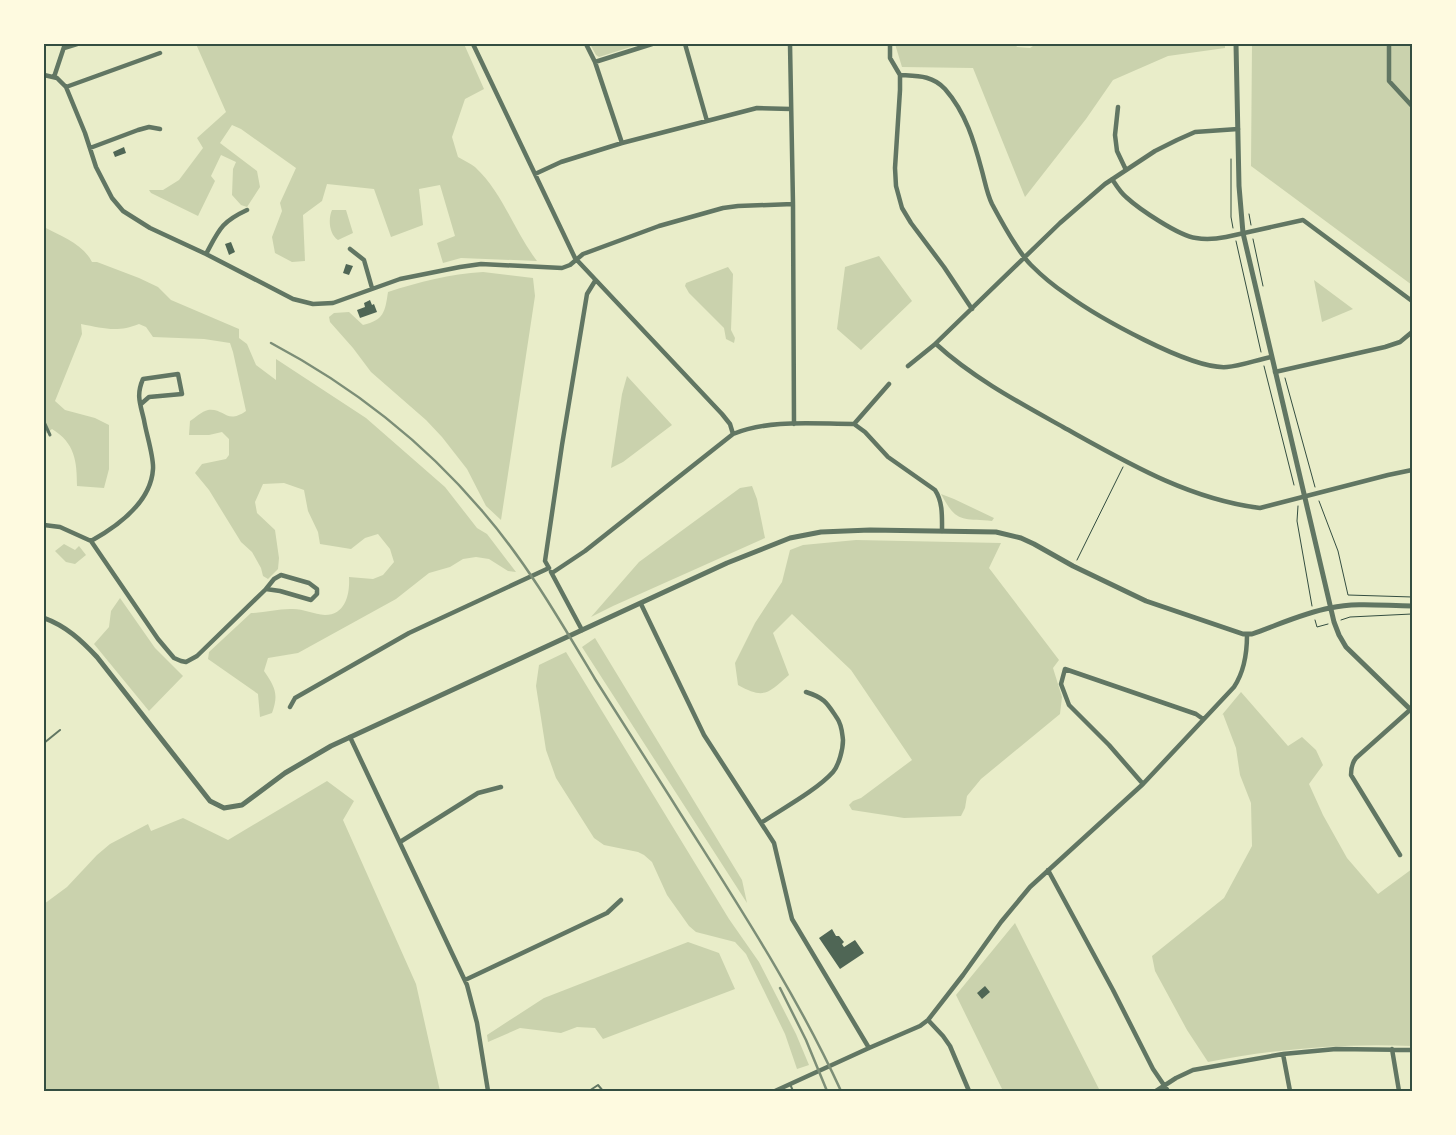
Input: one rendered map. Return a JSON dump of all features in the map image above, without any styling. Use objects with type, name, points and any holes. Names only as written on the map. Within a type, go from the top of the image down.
[{"type":"street","points":[[54,76],[64,46],[77,44]]},
{"type":"street","points":[[473,44],[576,260],[722,414],[730,424],[733,434]]},
{"type":"street","points":[[586,44],[595,62],[622,143]]},
{"type":"street","points":[[595,62],[652,44]]},
{"type":"street","points":[[686,44],[707,121]]},
{"type":"street","points":[[790,44],[794,424]]},
{"type":"street","points":[[890,44],[890,58],[900,75],[895,168],[896,186],[902,208],[972,309]]},
{"type":"street","points":[[1236,44],[1240,204],[1244,233],[1271,357],[1306,496],[1330,608],[1339,635],[1346,647],[1412,710],[1356,758],[1351,770],[1351,775],[1400,855]]},
{"type":"street","points":[[1389,44],[1389,81],[1412,106]]},
{"type":"street","points":[[66,88],[160,53]]},
{"type":"street","points":[[44,75],[54,76],[66,88],[104,184],[112,198],[123,211],[150,228],[293,298],[313,304],[333,303],[400,279],[460,267],[481,264],[556,268],[570,265],[583,254],[659,226],[723,208],[793,204]]},
{"type":"street","points":[[900,75],[927,77],[934,80],[944,88],[954,101],[973,136],[991,202],[1030,264],[1064,294],[1099,315],[1173,354],[1209,366],[1226,368],[1271,357]]},
{"type":"street","points":[[535,174],[561,162],[622,143],[757,108],[791,109]]},
{"type":"street","points":[[1118,108],[1115,135],[1117,151],[1126,170]]},
{"type":"street","points":[[90,148],[149,127],[160,129]]},
{"type":"street","points":[[908,366],[936,344],[1083,201],[1112,179],[1155,151],[1195,132],[1238,129]]},
{"type":"street","points":[[1112,179],[1125,196],[1143,210],[1173,229],[1194,238],[1215,239],[1303,220],[1412,301]]},
{"type":"street","points":[[206,254],[220,227],[232,217],[246,210]]},
{"type":"street","points":[[350,249],[364,260],[372,288]]},
{"type":"street","points":[[582,630],[545,561],[587,294],[595,281]]},
{"type":"street","points":[[1275,372],[1385,347],[1400,342],[1412,332]]},
{"type":"street","points":[[936,344],[957,363],[1036,412],[1126,462],[1182,488],[1207,497],[1260,508],[1412,470]]},
{"type":"street","points":[[91,541],[105,534],[132,511],[148,491],[153,468],[138,391],[143,379],[178,374],[182,394],[149,398],[141,404]]},
{"type":"street","points":[[854,424],[889,384]]},
{"type":"street","points":[[44,422],[50,435]]},
{"type":"street","points":[[290,707],[295,698],[409,633],[550,571],[585,551],[733,434],[749,428],[764,425],[854,424],[865,432],[888,457],[935,490],[940,504],[942,530]]},
{"type":"street","points":[[44,525],[60,527],[91,541],[158,639],[174,658],[181,662],[191,660],[197,656],[280,575],[309,583],[317,589],[316,594],[311,600],[266,589]]},
{"type":"street","points":[[44,618],[80,638],[210,801],[224,808],[242,806],[285,773],[350,737],[727,563],[805,534],[870,530],[942,530],[986,531],[1021,538],[1082,571],[1146,601],[1238,634],[1247,635],[1330,608],[1356,605],[1412,606]]},
{"type":"street","points":[[641,604],[704,735],[774,843],[792,919],[869,1048]]},
{"type":"street","points":[[775,1091],[784,1089],[790,1084],[920,1026],[928,1020],[1001,922],[1030,887],[1143,784],[1234,688],[1241,676],[1247,635]]},
{"type":"street","points":[[1143,784],[1109,745],[1069,704],[1061,684],[1065,670],[1196,714],[1203,719]]},
{"type":"street","points":[[761,823],[820,784],[834,771],[837,765],[843,746],[839,721],[823,698],[806,692]]},
{"type":"street","points":[[350,737],[465,980],[477,1023],[488,1091]]},
{"type":"street","points":[[400,842],[478,793],[501,788]]},
{"type":"street","points":[[1048,870],[1114,990],[1154,1069],[1167,1089]]},
{"type":"street","points":[[465,980],[607,913],[621,900]]},
{"type":"street","points":[[928,1020],[950,1046],[969,1091]]},
{"type":"street","points":[[1156,1091],[1167,1089],[1176,1078],[1193,1070],[1283,1054],[1336,1049],[1412,1050]]},
{"type":"street","points":[[1392,1049],[1399,1091]]},
{"type":"street","points":[[1283,1054],[1290,1091]]},
{"type":"lane","points":[[44,743],[60,730]]},
{"type":"lane","points":[[790,1084],[794,1091]]},
{"type":"lane","points":[[588,1091],[598,1085],[603,1091]]},
{"type":"path","points":[[1248,207],[1264,289]]},
{"type":"path","points":[[1283,370],[1316,493],[1338,551],[1348,595],[1412,597]]},
{"type":"path","points":[[1077,560],[1126,462]]},
{"type":"path","points":[[1350,617],[1412,614]]},
{"type":"green space","points":[[196,44],[464,44],[484,89],[465,99],[452,137],[458,157],[475,167],[485,177],[537,261],[461,258],[443,263],[437,243],[455,236],[440,185],[419,189],[423,225],[391,237],[374,189],[327,184],[322,201],[303,215],[305,261],[292,262],[275,253],[272,237],[282,211],[280,203],[296,168],[241,129],[232,125],[220,143],[257,171],[260,187],[247,207],[241,205],[232,195],[233,169],[236,162],[221,155],[211,176],[215,181],[198,216],[151,193],[149,190],[163,190],[179,180],[203,148],[197,138],[226,112]]},
{"type":"green space","points":[[590,44],[640,44],[599,57]]},
{"type":"green space","points":[[895,44],[1015,44],[1017,47],[1030,48],[1036,44],[1225,44],[1225,48],[1168,56],[1113,80],[1086,119],[1025,197],[973,68],[902,67]]},
{"type":"green space","points":[[1252,44],[1412,44],[1412,285],[1251,166]]},
{"type":"green space","points":[[332,210],[346,210],[353,233],[338,240],[335,237],[330,226]]},
{"type":"green space","points":[[44,227],[77,245],[92,262],[97,262],[139,278],[158,287],[171,300],[239,329],[239,338],[247,344],[256,365],[276,380],[276,359],[366,418],[445,487],[477,528],[487,534],[516,572],[508,571],[489,559],[476,557],[463,559],[450,567],[429,573],[396,599],[298,653],[268,658],[264,671],[275,691],[275,701],[272,713],[260,717],[258,694],[208,659],[209,652],[251,613],[294,609],[325,615],[338,611],[345,602],[349,590],[349,577],[373,579],[383,575],[394,562],[390,549],[378,534],[365,538],[351,549],[320,544],[318,532],[308,511],[304,490],[284,483],[263,484],[255,502],[257,513],[275,530],[279,558],[278,569],[268,579],[263,576],[261,568],[252,552],[241,542],[209,490],[195,473],[202,464],[226,459],[229,455],[229,439],[222,432],[209,435],[189,435],[190,421],[208,410],[218,411],[230,416],[239,415],[246,411],[230,343],[204,339],[153,337],[146,327],[139,324],[117,329],[81,324],[82,334],[55,401],[65,410],[95,418],[109,425],[109,469],[104,488],[77,486],[75,461],[66,440],[52,429],[44,435]]},
{"type":"green space","points":[[879,256],[912,301],[861,350],[837,329],[845,267]]},
{"type":"green space","points":[[728,267],[733,274],[731,330],[735,338],[734,343],[726,339],[724,328],[689,293],[685,286],[686,283]]},
{"type":"green space","points":[[483,272],[533,278],[535,296],[501,520],[486,506],[467,469],[442,437],[426,420],[371,372],[330,322],[329,317],[334,313],[349,312],[363,325],[370,323],[382,314],[388,292],[435,279]]},
{"type":"green space","points":[[1314,280],[1353,309],[1322,322]]},
{"type":"green space","points":[[627,376],[672,425],[623,462],[611,468],[622,394]]},
{"type":"green space","points":[[752,486],[757,499],[765,538],[591,617],[639,562],[740,488]]},
{"type":"green space","points":[[941,494],[994,518],[992,521],[961,518],[956,515]]},
{"type":"green space","points":[[856,540],[1001,543],[989,568],[1059,660],[1053,668],[1062,697],[1060,714],[981,779],[967,796],[965,808],[961,816],[904,818],[852,810],[849,805],[853,801],[861,798],[912,760],[851,670],[792,614],[773,633],[789,675],[766,692],[754,692],[738,685],[735,663],[755,623],[782,582],[790,550],[803,545]]},
{"type":"green space","points":[[64,544],[75,550],[79,546],[86,555],[75,564],[66,562],[55,551]]},
{"type":"green space","points":[[120,598],[155,648],[183,676],[149,711],[94,644],[109,627],[111,611]]},
{"type":"green space","points":[[595,638],[742,880],[747,903],[582,647]]},
{"type":"green space","points":[[566,652],[729,919],[759,962],[796,1034],[809,1065],[797,1069],[785,1034],[746,954],[735,942],[696,932],[689,926],[667,895],[652,862],[644,855],[604,845],[594,838],[556,778],[546,750],[536,686],[539,665]]},
{"type":"green space","points":[[1241,692],[1288,746],[1302,737],[1316,750],[1323,765],[1309,784],[1323,815],[1347,858],[1378,894],[1412,869],[1412,1046],[1335,1046],[1259,1054],[1208,1062],[1187,1030],[1155,971],[1152,956],[1224,898],[1252,846],[1251,803],[1240,775],[1236,748],[1223,714],[1221,716]]},
{"type":"green space","points":[[327,781],[354,801],[343,820],[416,984],[440,1091],[44,1091],[44,904],[67,887],[110,844],[148,824],[151,831],[183,818],[228,840]]},
{"type":"green space","points":[[1015,923],[1100,1091],[1003,1091],[956,995]]},
{"type":"green space","points":[[688,942],[719,953],[735,989],[603,1039],[595,1028],[577,1027],[561,1033],[520,1028],[488,1042],[487,1035],[544,998]]},
{"type":"building","points":[[124,147],[126,153],[115,157],[113,152]]},
{"type":"building","points":[[231,242],[235,252],[229,255],[225,244]]},
{"type":"building","points":[[346,264],[353,266],[349,275],[343,273]]},
{"type":"building","points":[[370,300],[377,312],[360,318],[357,310],[365,307],[364,303]]},
{"type":"building","points":[[832,929],[836,936],[839,936],[844,942],[842,944],[844,947],[855,940],[864,953],[840,969],[819,938]]},
{"type":"building","points":[[985,986],[990,992],[982,999],[977,993]]},
{"type":"railway","points":[[271,343],[330,378],[385,417],[436,462],[460,486],[499,531],[543,593],[760,941],[803,1015],[841,1091]]},
{"type":"railway","points":[[780,988],[806,1040],[827,1091]]}]
